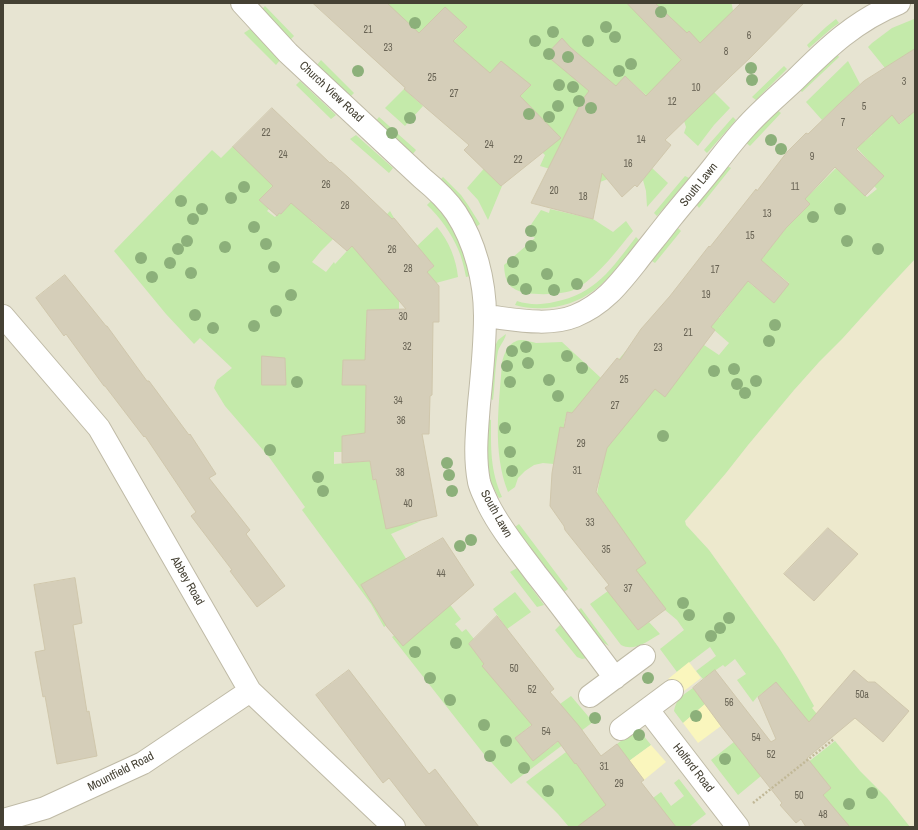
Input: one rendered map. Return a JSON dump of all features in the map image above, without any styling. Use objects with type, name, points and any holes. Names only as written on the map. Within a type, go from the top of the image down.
[{"type":"street","name":"Church View Road","points":[[242,3],[284,48],[422,178]]},
{"type":"street","name":"South Lawn","points":[[485,316],[543,322],[572,317],[580,314],[605,298],[629,272],[746,127],[835,41],[860,22],[899,3]]},
{"type":"street","name":"South Lawn","points":[[422,178],[435,189],[456,212],[466,230],[480,273],[485,316],[476,460],[479,483],[483,494],[502,530],[615,678]]},
{"type":"street","name":"Abbey Road","points":[[3,316],[99,428],[250,691],[394,827]]},
{"type":"street","points":[[590,696],[644,656]]},
{"type":"street","name":"Mountfield Road","points":[[3,820],[45,808],[143,763],[250,691]]},
{"type":"street","points":[[621,729],[672,691]]},
{"type":"street","name":"Holford Road","points":[[648,710],[738,827]]},
{"type":"path","points":[[750,806],[834,739]]},
{"type":"shaded area","points":[[3,3],[915,3],[915,827],[3,827]]},
{"type":"shaded area","points":[[915,259],[915,827],[910,827],[887,798],[860,771],[832,737],[834,735],[811,708],[814,706],[779,648],[709,550],[686,525],[685,521],[794,390]]},
{"type":"green space","points":[[375,3],[731,3],[733,11],[702,45],[681,39],[666,44],[681,60],[647,96],[625,76],[617,85],[608,179],[600,182],[540,166],[545,155],[520,131],[501,61],[492,71],[497,75],[466,73],[451,38],[455,40],[467,27],[445,7],[410,44]]},
{"type":"green space","points":[[265,6],[294,36],[290,40],[261,10]]},
{"type":"green space","points":[[836,19],[839,23],[809,48],[807,45]]},
{"type":"green space","points":[[914,19],[915,50],[885,68],[868,47],[892,28]]},
{"type":"green space","points":[[250,29],[280,60],[276,65],[244,33]]},
{"type":"green space","points":[[836,53],[839,57],[802,92],[799,89]]},
{"type":"green space","points":[[321,60],[354,93],[350,97],[317,65]]},
{"type":"green space","points":[[848,61],[860,84],[822,120],[806,102]]},
{"type":"green space","points":[[784,66],[787,69],[756,100],[752,97]]},
{"type":"green space","points":[[300,81],[336,115],[331,119],[296,85]]},
{"type":"green space","points":[[404,89],[423,106],[405,126],[385,108]]},
{"type":"green space","points":[[714,92],[730,108],[714,125],[698,146],[684,133],[686,127],[684,121]]},
{"type":"green space","points":[[915,99],[915,259],[794,390],[685,521],[686,525],[709,550],[779,648],[814,706],[812,708],[834,735],[824,743],[793,752],[767,718],[772,715],[776,683],[757,697],[753,702],[737,680],[746,674],[735,659],[725,667],[723,665],[703,679],[696,671],[716,656],[710,647],[677,672],[660,649],[684,630],[677,620],[665,610],[632,567],[632,544],[597,494],[603,462],[543,463],[534,465],[518,478],[515,487],[508,492],[503,476],[498,445],[498,412],[502,363],[504,355],[510,345],[517,341],[523,340],[536,343],[562,342],[601,378],[647,382],[619,359],[626,351],[662,380],[684,352],[693,359],[704,345],[719,355],[729,343],[698,316],[707,309],[719,318],[733,300],[736,272],[773,302],[789,283],[761,260],[793,219],[805,199],[836,168],[867,197],[877,189],[874,186],[868,160],[856,147],[872,135],[864,126],[886,107],[900,124],[908,117],[895,100]],"holes":[[[567,412],[586,416],[584,428],[564,424]]]},
{"type":"green space","points":[[777,110],[781,113],[750,146],[745,142]]},
{"type":"green space","points":[[379,117],[416,150],[412,155],[375,122]]},
{"type":"green space","points":[[733,117],[736,120],[707,153],[704,150]]},
{"type":"green space","points":[[356,135],[393,168],[389,173],[350,139]]},
{"type":"green space","points":[[233,146],[244,157],[279,179],[259,200],[269,209],[267,211],[275,217],[279,213],[281,214],[301,192],[320,213],[312,222],[333,239],[312,262],[326,272],[334,262],[335,264],[356,241],[359,244],[390,211],[394,218],[374,233],[399,301],[399,309],[367,310],[366,335],[382,361],[345,360],[344,370],[342,371],[342,385],[366,385],[369,433],[342,436],[342,452],[334,452],[334,464],[370,461],[373,480],[385,477],[386,528],[421,521],[391,534],[416,575],[410,607],[384,627],[371,604],[302,510],[305,507],[269,457],[225,406],[214,388],[217,380],[232,368],[200,338],[194,344],[166,314],[114,251],[212,150],[221,158]]},
{"type":"green space","points":[[488,164],[495,180],[502,186],[488,220],[478,200],[467,188]]},
{"type":"green space","points":[[727,166],[731,168],[699,208],[696,204]]},
{"type":"green space","points":[[652,168],[668,183],[647,207],[646,191],[643,180]]},
{"type":"green space","points":[[685,176],[689,178],[657,216],[654,213]]},
{"type":"green space","points":[[443,177],[461,195],[468,205],[480,224],[476,227],[461,201],[440,180]]},
{"type":"green space","points":[[431,201],[446,217],[462,245],[470,276],[466,277],[459,252],[449,231],[427,205]]},
{"type":"green space","points":[[550,209],[593,219],[613,232],[626,221],[633,231],[601,269],[578,288],[552,294],[526,293],[512,287],[509,284],[505,276],[504,265],[535,238],[526,232],[541,210],[549,213]]},
{"type":"green space","points":[[437,227],[451,250],[456,264],[458,277],[436,283],[427,272],[434,266],[417,246]]},
{"type":"green space","points":[[678,228],[681,231],[655,263],[652,261]]},
{"type":"green space","points":[[636,237],[639,240],[612,273],[594,291],[583,298],[550,308],[530,308],[515,305],[517,301],[531,304],[549,303],[581,293],[592,286],[610,270]]},
{"type":"green space","points":[[506,334],[498,351],[493,400],[489,398],[496,344],[498,340]]},
{"type":"green space","points":[[488,419],[491,420],[491,450],[493,468],[502,497],[499,498],[491,483],[488,466],[486,436]]},
{"type":"green space","points":[[519,524],[568,589],[564,592],[515,527]]},
{"type":"green space","points":[[517,568],[544,605],[537,607],[510,572]]},
{"type":"green space","points":[[608,591],[638,630],[649,622],[660,634],[641,645],[626,647],[621,645],[590,604]]},
{"type":"green space","points":[[515,592],[531,612],[507,629],[493,609]]},
{"type":"green space","points":[[445,598],[461,619],[455,624],[462,632],[466,629],[474,639],[469,644],[521,712],[536,721],[515,738],[527,752],[538,757],[577,727],[560,704],[571,696],[593,722],[511,784],[483,753],[392,637]]},
{"type":"green space","points":[[581,608],[609,646],[602,642],[577,611]]},
{"type":"green space","points":[[560,625],[587,658],[582,659],[577,657],[555,630]]},
{"type":"green space","points":[[693,688],[705,704],[683,723],[674,711],[676,703]]},
{"type":"green space","points":[[638,733],[643,735],[651,745],[629,761],[617,744],[626,737]]},
{"type":"green space","points":[[835,741],[860,771],[887,798],[910,827],[840,827],[823,795],[831,788],[822,777],[774,789]]},
{"type":"green space","points":[[734,742],[761,776],[738,795],[711,760]]},
{"type":"green space","points":[[595,749],[607,805],[587,827],[569,827],[526,782],[566,752]]},
{"type":"green space","points":[[679,779],[706,814],[689,827],[676,827],[653,798],[661,792],[671,806],[684,796],[674,783]]},
{"type":"sand","points":[[689,662],[701,678],[680,694],[668,679]]},
{"type":"sand","points":[[705,704],[721,726],[698,743],[683,723]]},
{"type":"sand","points":[[651,745],[666,762],[644,780],[629,761]]},
{"type":"building","points":[[313,3],[387,3],[419,33],[445,7],[467,27],[453,41],[490,73],[501,61],[531,85],[520,96],[561,138],[501,186],[464,150],[469,145],[404,89],[405,88]]},
{"type":"building","points":[[627,3],[655,3],[687,33],[689,31],[700,43],[741,3],[804,3],[750,58],[665,140],[671,145],[637,187],[635,185],[622,197],[602,173],[593,219],[531,203],[583,99],[589,91],[546,55],[562,38],[570,47],[616,86],[625,76],[646,96],[681,60]]},
{"type":"building","points":[[915,49],[915,111],[899,124],[892,115],[856,149],[884,176],[865,196],[835,167],[805,199],[810,204],[786,228],[761,260],[789,284],[774,303],[748,281],[711,327],[715,330],[665,397],[655,389],[607,448],[596,492],[646,563],[636,570],[666,609],[638,630],[605,588],[609,585],[565,530],[564,526],[550,506],[552,473],[560,427],[564,428],[567,412],[572,413],[617,358],[620,360],[641,329],[670,296],[756,189],[757,191],[787,152],[864,81]]},
{"type":"building","points":[[272,108],[392,219],[394,218],[434,266],[427,272],[439,286],[439,322],[433,322],[432,395],[430,396],[429,434],[422,434],[437,516],[386,529],[376,479],[373,480],[370,461],[342,463],[342,436],[365,433],[366,385],[342,385],[343,360],[365,360],[367,310],[406,309],[352,246],[347,251],[291,203],[281,214],[279,213],[277,216],[259,200],[273,186],[233,147]]},
{"type":"building","points":[[65,275],[107,326],[147,381],[149,381],[189,435],[190,434],[216,474],[209,478],[250,530],[246,534],[285,586],[257,607],[230,571],[232,570],[191,516],[196,512],[145,436],[144,437],[104,386],[66,334],[64,336],[36,298]]},
{"type":"building","points":[[262,356],[285,358],[286,385],[262,385]]},
{"type":"building","points":[[828,528],[858,554],[814,601],[784,574]]},
{"type":"building","points":[[443,538],[474,585],[403,646],[387,627],[361,585]]},
{"type":"building","points":[[75,578],[82,623],[73,625],[87,712],[89,711],[97,756],[57,764],[45,696],[43,697],[35,652],[45,650],[34,585]]},
{"type":"building","points":[[497,616],[554,689],[550,692],[579,726],[601,756],[617,744],[644,780],[641,782],[676,827],[577,827],[606,805],[558,741],[533,761],[515,738],[532,725],[482,666],[484,664],[469,644]]},
{"type":"building","points":[[349,670],[429,774],[435,769],[479,827],[427,827],[389,778],[383,783],[316,695]]},
{"type":"building","points":[[715,670],[771,742],[776,739],[758,697],[776,682],[809,722],[854,670],[868,682],[875,682],[909,711],[883,742],[855,718],[807,758],[831,788],[823,795],[850,827],[806,827],[801,819],[796,823],[780,805],[782,803],[693,688]]}]
